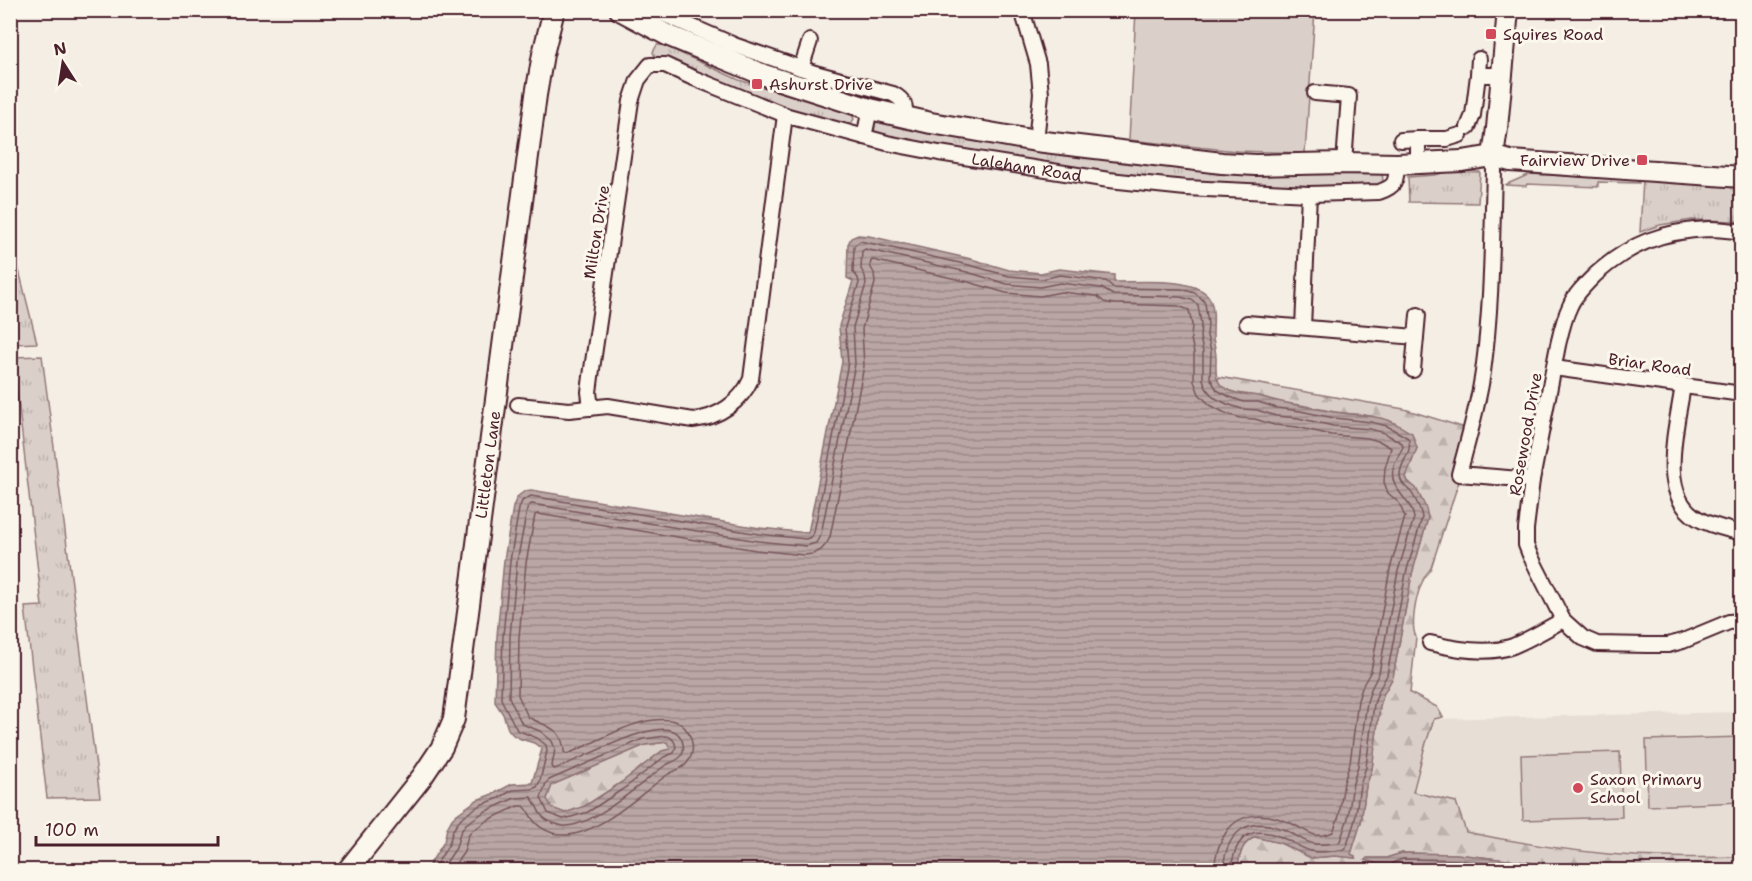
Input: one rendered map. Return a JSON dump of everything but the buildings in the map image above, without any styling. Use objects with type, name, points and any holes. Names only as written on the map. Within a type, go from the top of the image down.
[{"type":"main road","name":"Laleham Road","points":[[620,10],[667,35],[743,67],[870,109],[1036,141],[1255,165],[1396,164],[1462,161],[1493,156],[1529,163],[1742,177]]},
{"type":"main road","points":[[1493,156],[1508,10]]},
{"type":"main road","name":"Littleton Lane","points":[[348,870],[422,777],[442,747],[454,719],[536,95],[543,54],[556,15]]},
{"type":"street","points":[[654,10],[734,45],[801,68],[893,94],[902,98],[906,107],[905,117]]},
{"type":"street","points":[[1022,10],[1038,64],[1041,94],[1036,141]]},
{"type":"street","points":[[801,68],[810,41]]},
{"type":"street","points":[[1401,140],[1447,139],[1464,131],[1473,115],[1479,59]]},
{"type":"street","name":"Laleham Road","points":[[650,65],[665,65],[784,115],[864,137],[939,153],[1109,180],[1186,188],[1309,194],[1379,192],[1394,185],[1396,164]]},
{"type":"street","name":"Milton Drive","points":[[591,408],[592,369],[631,101],[638,80],[650,65]]},
{"type":"street","points":[[1478,75],[1502,75]]},
{"type":"street","points":[[1315,93],[1349,96],[1344,163]]},
{"type":"street","points":[[864,137],[870,109]]},
{"type":"street","points":[[518,405],[569,410],[608,406],[693,420],[715,415],[729,407],[739,397],[751,379],[784,115]]},
{"type":"street","points":[[1418,139],[1418,163]]},
{"type":"street","points":[[1493,156],[1491,272],[1483,370],[1475,416],[1459,474],[1532,480]]},
{"type":"street","points":[[1303,327],[1309,194]]},
{"type":"street","name":"Rosewood Drive","points":[[1563,621],[1526,545],[1526,529],[1532,480],[1554,368],[1563,323],[1571,303],[1587,282],[1609,263],[1646,241],[1664,235],[1712,229],[1742,231]]},
{"type":"street","points":[[1413,370],[1418,315]]},
{"type":"street","points":[[1247,323],[1416,337]]},
{"type":"street","name":"Briar Road","points":[[1554,368],[1742,394]]},
{"type":"street","points":[[1683,385],[1672,471],[1678,498],[1695,517],[1742,533]]},
{"type":"street","points":[[1430,643],[1459,649],[1502,649],[1513,646],[1563,621],[1583,638],[1597,644],[1668,645],[1729,622],[1742,621]]},
{"type":"shaded area","name":"Saxon Primary School","points":[[1741,712],[1741,857],[1703,858],[1609,854],[1466,832],[1421,795],[1413,792],[1434,719]]},
{"type":"green space","points":[[634,11],[646,11],[891,98],[893,102],[891,105],[766,69]]},
{"type":"green space","points":[[1136,11],[1315,11],[1305,153],[1237,151],[1129,140]]},
{"type":"green space","points":[[657,45],[663,45],[739,80],[851,113],[854,119],[850,125],[838,123],[750,98],[655,57],[653,52]]},
{"type":"green space","points":[[874,120],[1220,174],[1382,173],[1383,181],[1375,186],[1260,186],[1205,183],[1104,172],[962,153],[873,134],[870,129]]},
{"type":"green space","points":[[1450,171],[1480,172],[1478,203],[1409,202],[1408,177],[1435,175]]},
{"type":"green space","points":[[1530,174],[1627,179],[1637,180],[1639,183],[1598,182],[1598,187],[1505,185]]},
{"type":"green space","points":[[1643,179],[1741,184],[1741,221],[1692,220],[1660,225],[1640,232]]},
{"type":"green space","points":[[11,238],[37,343],[11,344]]},
{"type":"green space","points":[[42,356],[100,797],[47,798],[25,607],[42,606],[13,357]]},
{"type":"green space","points":[[1219,377],[1404,409],[1475,431],[1431,568],[1419,590],[1416,604],[1414,632],[1416,637],[1410,693],[1437,707],[1443,717],[1434,719],[1413,792],[1456,802],[1466,832],[1537,845],[1608,854],[1741,857],[1741,870],[1585,869],[1456,854],[1402,853],[1386,858],[1366,860],[1385,866],[1386,870],[1236,870],[1243,847],[1255,837],[1280,843],[1311,858],[1335,856],[1355,858],[1351,854],[1361,822],[1366,786],[1372,769],[1380,706],[1393,677],[1412,574],[1428,518],[1416,489],[1406,477],[1417,448],[1372,416],[1278,402],[1259,396],[1245,396],[1221,386],[1218,381]]},
{"type":"green space","points":[[1741,737],[1741,802],[1648,806],[1646,740]]},
{"type":"green space","points":[[667,742],[671,749],[662,751],[622,782],[585,806],[565,813],[551,808],[547,799],[552,785],[645,745]]},
{"type":"green space","points":[[1620,752],[1622,817],[1523,820],[1521,755]]},
{"type":"water","points":[[858,235],[869,236],[1009,270],[1041,273],[1059,269],[1114,275],[1114,282],[1151,281],[1193,287],[1204,292],[1212,303],[1216,376],[1223,387],[1238,393],[1298,406],[1381,418],[1412,433],[1417,448],[1406,477],[1408,482],[1416,488],[1426,508],[1428,518],[1412,574],[1393,677],[1380,706],[1372,769],[1366,786],[1361,822],[1351,854],[1355,858],[1335,856],[1311,858],[1280,843],[1255,837],[1243,847],[1236,870],[426,870],[444,842],[452,819],[477,800],[512,784],[532,783],[542,749],[534,743],[513,735],[495,702],[497,636],[504,560],[513,507],[517,497],[531,490],[760,528],[808,533],[842,362],[839,326],[853,281],[847,278],[848,244],[851,238]],"holes":[[[667,742],[670,749],[662,751],[622,782],[585,806],[565,813],[552,808],[547,799],[552,785],[645,745]]]},
{"type":"water","points":[[1402,853],[1456,854],[1585,869],[1615,870],[1386,870],[1385,866],[1365,860],[1367,858],[1386,858]]},
{"type":"place","name":"Squires Road","points":[[1491,34]]},
{"type":"place","name":"Ashurst Drive","points":[[757,84]]},
{"type":"place","name":"Fairview Drive","points":[[1642,160]]},
{"type":"place","name":"Saxon Primary School","points":[[1578,788]]}]
